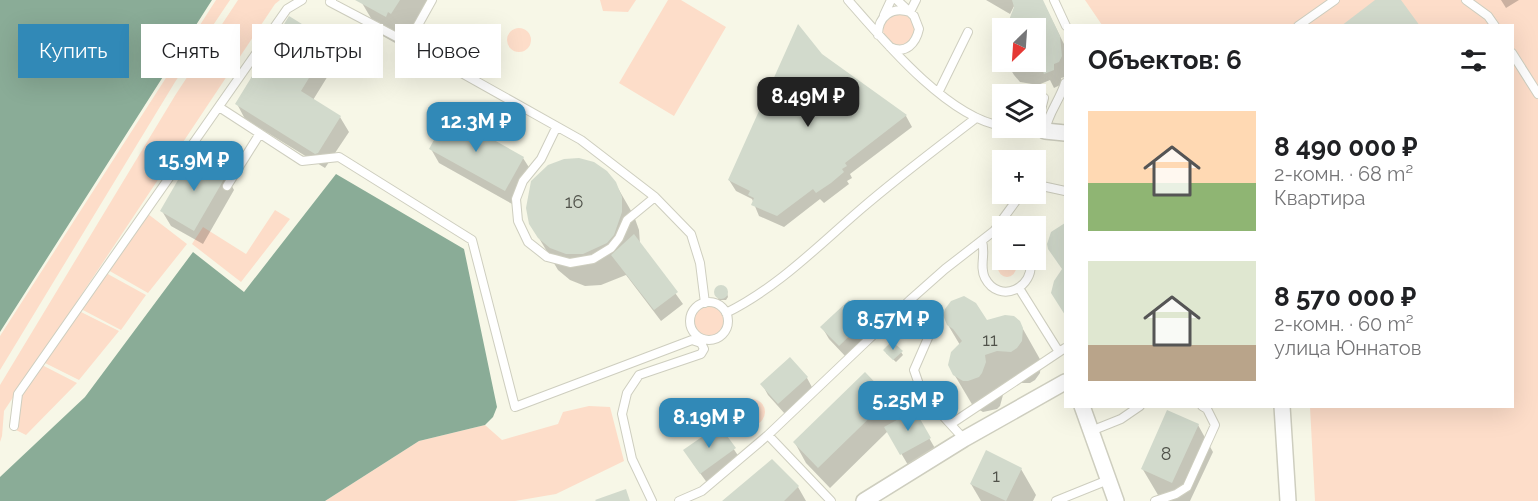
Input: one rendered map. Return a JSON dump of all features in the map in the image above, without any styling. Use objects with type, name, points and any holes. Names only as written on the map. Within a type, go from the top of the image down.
[{"type":"street","points":[[1046,121],[1064,132]]},
{"type":"street","points":[[864,501],[881,495],[964,439],[1064,383]]},
{"type":"street","points":[[1083,408],[1116,501]]},
{"type":"street","points":[[1282,408],[1288,501]]},
{"type":"lane","points":[[14,426],[18,394],[287,9],[302,0]]},
{"type":"lane","points":[[331,0],[330,2],[395,36]]},
{"type":"lane","points":[[419,24],[432,0]]},
{"type":"lane","points":[[848,0],[908,67],[976,118],[992,123]]},
{"type":"lane","points":[[878,35],[878,28],[891,0]]},
{"type":"lane","points":[[885,44],[899,49],[910,47],[915,43],[920,28],[910,12],[897,0]]},
{"type":"lane","points":[[910,12],[916,0]]},
{"type":"lane","points":[[1054,0],[1065,24]]},
{"type":"lane","points":[[1301,24],[1335,0]]},
{"type":"lane","points":[[1466,0],[1488,16],[1494,24]]},
{"type":"lane","points":[[884,16],[898,9],[910,12]]},
{"type":"lane","points":[[939,92],[968,32]]},
{"type":"lane","points":[[1514,56],[1538,94]]},
{"type":"lane","points":[[469,78],[580,140],[655,196],[691,234],[700,263],[705,303]]},
{"type":"lane","points":[[1046,114],[1061,97],[1064,86]]},
{"type":"lane","points":[[219,107],[302,161],[339,157],[472,240],[515,407],[696,337],[710,340],[717,338],[727,327],[726,313],[722,307],[715,303],[705,303],[695,308],[691,314],[689,322],[696,337],[704,349],[701,354],[639,375],[627,393],[622,414],[632,459],[652,501]]},
{"type":"lane","points":[[726,313],[751,300],[809,255],[918,162],[976,118]]},
{"type":"lane","points":[[556,128],[541,159],[523,181],[516,199],[518,221],[528,242],[547,257],[570,263],[592,259],[611,248],[619,238],[627,220],[655,196]]},
{"type":"lane","points":[[227,186],[259,135]]},
{"type":"lane","points":[[1046,187],[1064,190]]},
{"type":"lane","points":[[679,501],[702,490],[768,435],[910,300],[992,233]]},
{"type":"lane","points":[[982,241],[985,252],[982,270],[988,282],[999,291],[1012,291],[1019,288],[1030,274],[1030,270]]},
{"type":"lane","points":[[951,424],[1062,350],[1019,288]]},
{"type":"lane","points":[[910,300],[931,331],[914,370],[922,393],[964,439]]},
{"type":"lane","points":[[1091,431],[1121,419],[1137,408]]},
{"type":"lane","points":[[1155,501],[1176,494],[1187,487],[1215,425],[1205,408]]},
{"type":"lane","points":[[768,435],[831,501]]},
{"type":"lane","points":[[1056,501],[1108,480]]},
{"type":"shaded area","points":[[0,0],[212,0],[197,24],[141,24],[141,78],[162,78],[0,332]]},
{"type":"shaded area","points":[[216,0],[230,0],[214,24],[201,24]]},
{"type":"shaded area","points":[[238,0],[280,0],[262,24],[252,24],[252,39],[240,57],[240,24],[222,24]]},
{"type":"shaded area","points":[[600,0],[636,0],[628,12],[603,11]]},
{"type":"shaded area","points":[[668,0],[681,0],[726,27],[674,116],[619,83]]},
{"type":"shaded area","points":[[1085,0],[1538,0],[1538,501],[1315,501],[1310,408],[1514,408],[1514,24],[1101,24]]},
{"type":"shaded area","points":[[899,13],[910,18],[915,29],[910,40],[899,45],[888,40],[883,29],[888,18]]},
{"type":"shaded area","points":[[519,28],[527,32],[531,40],[527,48],[519,52],[511,48],[507,40],[511,32]]},
{"type":"shaded area","points":[[166,78],[178,78],[0,370],[0,336]]},
{"type":"shaded area","points":[[187,78],[226,78],[4,411],[0,442],[0,385]]},
{"type":"shaded area","points":[[336,174],[464,249],[497,407],[493,417],[485,425],[419,441],[325,501],[0,501],[0,477],[85,397],[193,252],[244,292]]},
{"type":"shaded area","points":[[275,210],[290,219],[241,282],[192,244],[203,227],[246,254]]},
{"type":"shaded area","points":[[148,214],[187,244],[148,293],[108,270]]},
{"type":"shaded area","points":[[998,270],[1016,270],[1011,277],[1003,277]]},
{"type":"shaded area","points":[[106,273],[146,295],[121,330],[81,309]]},
{"type":"shaded area","points":[[709,306],[720,310],[724,321],[720,332],[709,336],[698,332],[694,321],[698,310]]},
{"type":"shaded area","points":[[79,311],[119,331],[79,380],[43,362]]},
{"type":"shaded area","points":[[42,365],[77,383],[26,435],[14,429],[19,396]]},
{"type":"shaded area","points":[[752,399],[761,403],[765,412],[761,421],[752,425],[743,421],[739,412],[743,403]]},
{"type":"shaded area","points":[[589,406],[610,407],[624,461],[556,494],[515,501],[325,501],[419,441],[485,425],[502,440],[558,424],[563,412]]},
{"type":"building","points":[[355,0],[400,0],[391,14],[388,12],[386,17]]},
{"type":"building","points":[[1012,0],[1043,0],[1060,36],[1062,56],[1059,62],[1054,64],[1054,70],[1044,74],[1043,72],[1046,72],[1046,18],[1010,18],[1014,7]]},
{"type":"building","points":[[1375,0],[1401,0],[1419,24],[1344,24]]},
{"type":"building","points":[[289,16],[302,24],[284,24]]},
{"type":"building","points":[[798,24],[822,54],[907,115],[845,163],[847,166],[842,169],[844,172],[831,183],[816,193],[813,189],[777,216],[751,205],[754,198],[748,195],[750,191],[728,180]]},
{"type":"building","points":[[252,76],[309,78],[301,91],[341,116],[318,153],[315,154],[235,104]]},
{"type":"building","points":[[448,114],[524,157],[505,191],[429,149]]},
{"type":"building","points":[[193,154],[227,174],[194,231],[160,211]]},
{"type":"building","points":[[579,158],[594,162],[607,171],[616,182],[622,197],[622,212],[614,235],[607,243],[583,254],[566,254],[550,248],[538,238],[529,224],[526,208],[531,181],[548,165],[564,159]]},
{"type":"building","points":[[1064,224],[1064,313],[1051,293],[1054,281],[1062,269],[1048,249],[1047,244],[1051,232]]},
{"type":"building","points":[[634,234],[678,292],[654,310],[611,255]]},
{"type":"building","points":[[721,285],[726,287],[728,292],[726,297],[721,299],[716,297],[714,292],[716,287]]},
{"type":"building","points":[[964,296],[976,303],[987,320],[1005,315],[1014,316],[1023,328],[1022,341],[1017,348],[1011,352],[997,351],[985,355],[986,362],[982,373],[979,377],[968,381],[963,381],[953,375],[948,365],[951,352],[962,341],[947,325],[943,315],[951,301]]},
{"type":"building","points":[[849,300],[867,319],[839,346],[820,327]]},
{"type":"building","points":[[892,341],[903,351],[893,360],[883,350]]},
{"type":"building","points":[[790,357],[808,377],[778,404],[760,384]]},
{"type":"building","points":[[865,372],[890,398],[818,468],[793,442]]},
{"type":"building","points":[[915,410],[931,438],[900,455],[884,427]]},
{"type":"building","points":[[1167,410],[1199,424],[1172,483],[1141,469]]},
{"type":"building","points":[[719,425],[736,448],[700,474],[683,450]]},
{"type":"building","points":[[986,450],[1022,468],[1006,501],[970,484]]},
{"type":"building","points":[[772,459],[799,486],[784,501],[722,501]]},
{"type":"building","points":[[626,489],[630,501],[595,500]]}]
